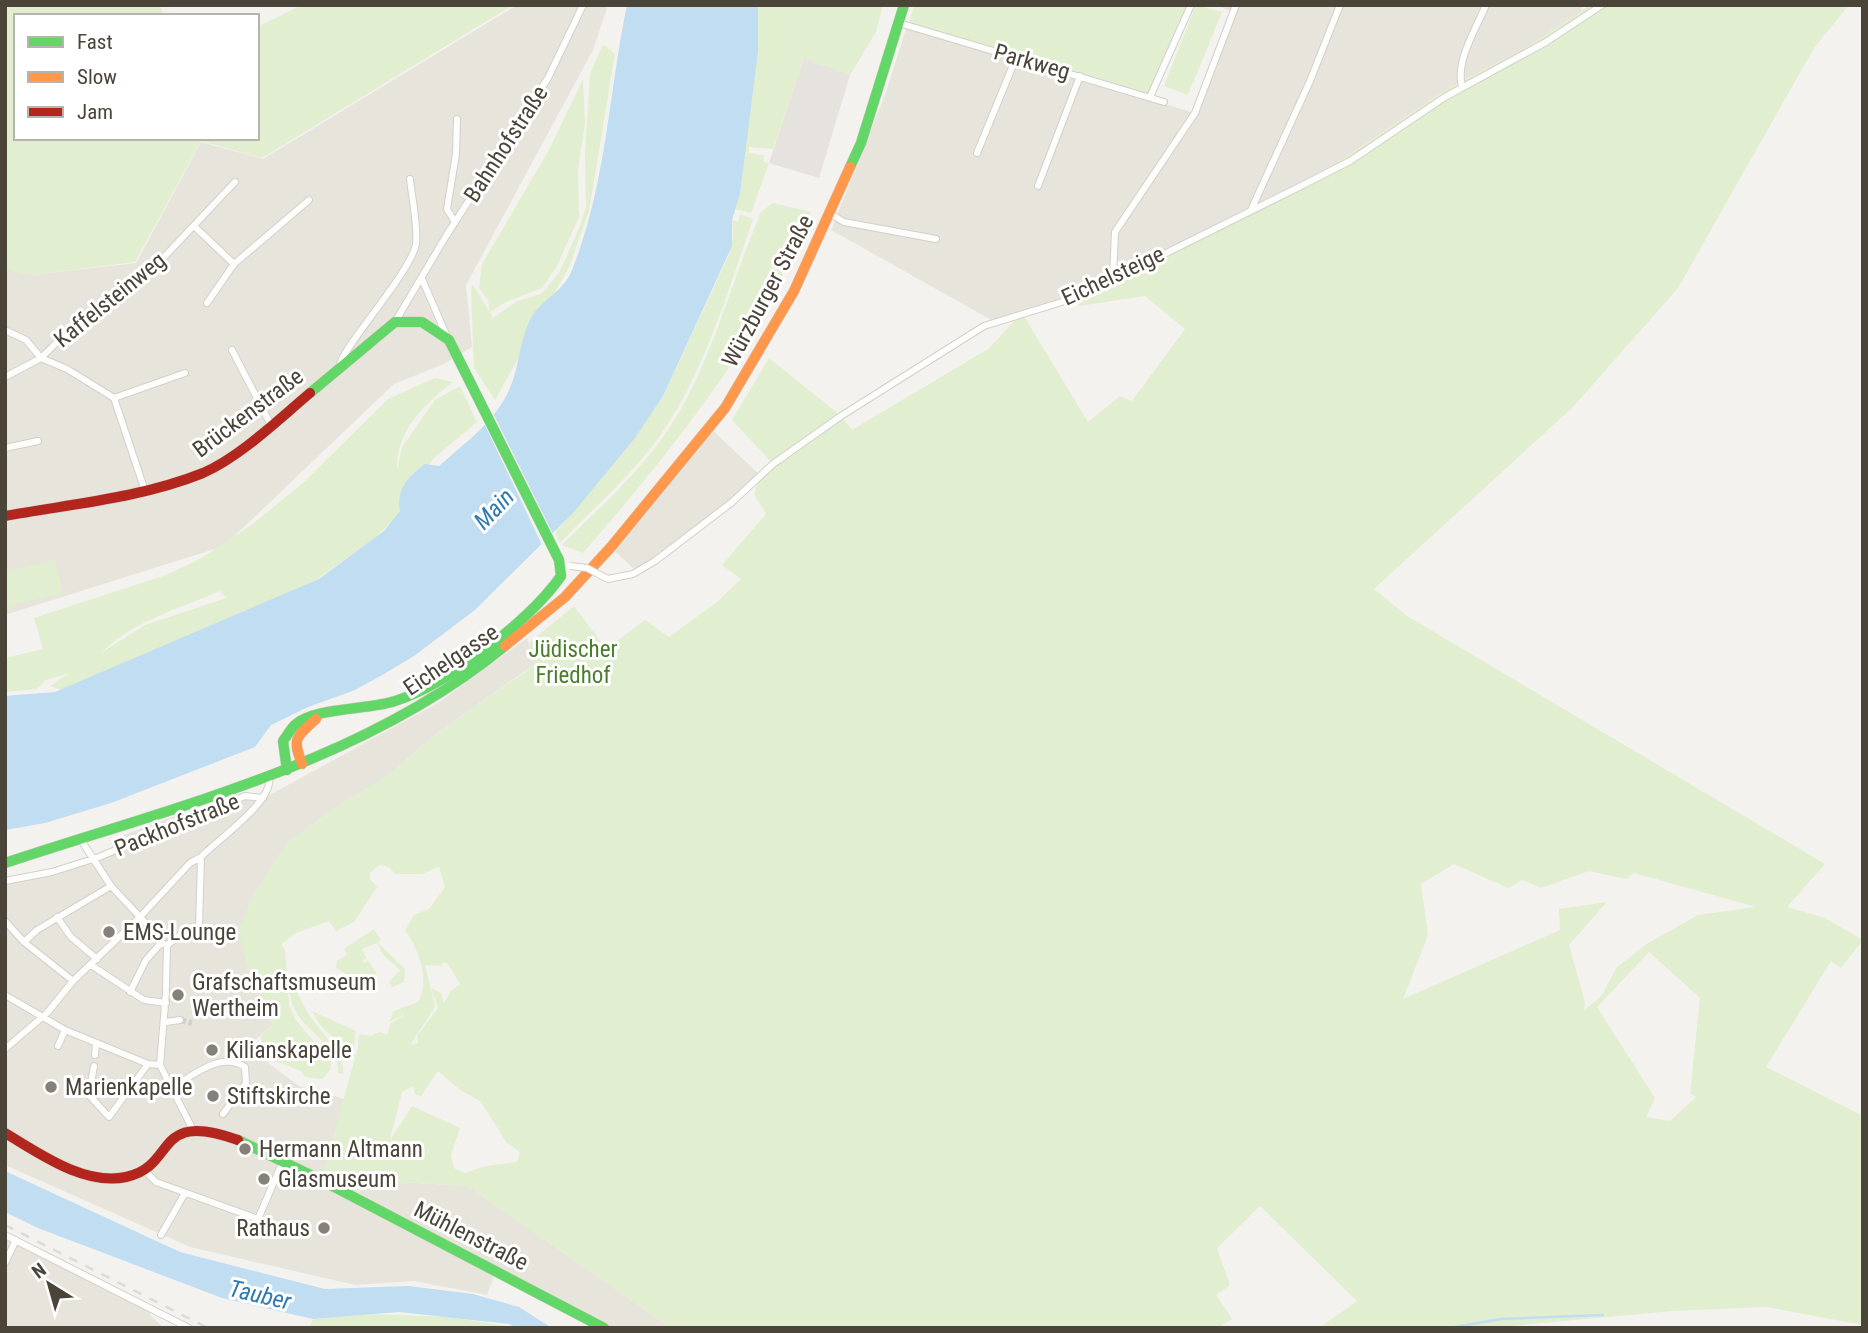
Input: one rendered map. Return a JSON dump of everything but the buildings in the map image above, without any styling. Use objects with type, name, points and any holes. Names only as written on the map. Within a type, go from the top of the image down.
[{"type":"main road","name":"Würzburger Straße","points":[[601,558],[725,408],[794,291],[861,143],[904,5]]},
{"type":"main road","name":"Brückenstraße","points":[[5,516],[145,491],[205,472],[271,425],[395,322]]},
{"type":"main road","points":[[286,770],[282,749],[286,733],[297,723],[397,701],[449,673],[548,595],[558,582],[564,564],[451,343],[436,328],[422,322],[395,322]]},
{"type":"main road","name":"Eichelgasse","points":[[5,863],[286,770],[397,719],[475,671],[550,611],[601,558]]},
{"type":"main road","points":[[302,764],[295,746],[297,736],[320,717]]},
{"type":"main road","points":[[5,1133],[84,1173],[120,1177],[143,1169],[170,1138],[193,1130]]},
{"type":"main road","name":"Mühlenstraße","points":[[193,1130],[233,1138],[283,1161],[604,1328]]},
{"type":"street","name":"Bahnhofstraße","points":[[395,322],[455,222],[548,78],[583,5]]},
{"type":"street","points":[[1150,97],[1191,5]]},
{"type":"street","points":[[1113,278],[1115,232],[1195,113],[1236,5]]},
{"type":"street","points":[[1251,210],[1310,81],[1340,5]]},
{"type":"street","points":[[1462,87],[1459,76],[1461,65],[1486,5]]},
{"type":"street","name":"Eichelsteige","points":[[564,564],[587,568],[608,579],[633,574],[655,561],[731,503],[773,464],[954,343],[984,326],[1078,297],[1349,161],[1462,87],[1546,42],[1593,8],[1602,5]]},
{"type":"street","name":"Parkweg","points":[[899,23],[1164,102]]},
{"type":"street","points":[[977,153],[1016,58]]},
{"type":"street","points":[[1038,186],[1080,76]]},
{"type":"street","points":[[455,222],[447,209],[456,154],[457,119]]},
{"type":"street","points":[[340,366],[343,353],[376,313],[416,246],[410,179]]},
{"type":"street","name":"Kaffelsteinweg","points":[[5,377],[41,358],[55,344],[148,274],[235,182]]},
{"type":"street","points":[[206,303],[234,264],[309,200]]},
{"type":"street","points":[[831,214],[844,222],[936,239]]},
{"type":"street","points":[[194,226],[234,264]]},
{"type":"street","points":[[422,279],[451,343]]},
{"type":"street","points":[[5,330],[26,340],[41,358],[67,369],[114,398],[145,491]]},
{"type":"street","points":[[232,350],[271,425]]},
{"type":"street","points":[[114,398],[185,373]]},
{"type":"street","points":[[5,448],[38,441]]},
{"type":"street","points":[[8,1046],[47,1013],[73,981],[140,917],[190,863],[201,857],[263,798],[270,790],[269,776]]},
{"type":"street","name":"Packhofstraße","points":[[5,881],[91,860],[245,796],[263,798]]},
{"type":"street","points":[[81,840],[91,860],[111,886],[164,944],[166,1022],[160,1065],[193,1130]]},
{"type":"street","points":[[130,992],[164,944],[186,931],[199,928],[201,857]]},
{"type":"street","points":[[24,943],[57,917],[111,886]]},
{"type":"street","points":[[57,917],[71,937],[97,959]]},
{"type":"street","points":[[6,923],[24,943],[73,981]]},
{"type":"street","points":[[91,965],[145,1000],[166,1003]]},
{"type":"street","points":[[5,995],[65,1030],[148,1064],[160,1065]]},
{"type":"street","points":[[166,1022],[180,1020]]},
{"type":"street","points":[[58,1046],[65,1030]]},
{"type":"street","points":[[95,1055],[96,1043]]},
{"type":"street","points":[[173,1087],[218,1061],[235,1060],[245,1067],[246,1083],[223,1114]]},
{"type":"street","points":[[94,1066],[89,1095],[109,1117],[148,1064]]},
{"type":"street","points":[[143,1169],[156,1182],[258,1219],[283,1161]]},
{"type":"street","points":[[162,1235],[184,1194]]},
{"type":"street","points":[[5,1235],[188,1328]]},
{"type":"street","points":[[5,1263],[16,1240]]},
{"type":"shaded area","points":[[517,5],[608,5],[593,50],[466,285],[472,347],[444,364],[394,384],[224,546],[5,615],[5,268],[32,275],[136,263],[201,142],[263,159]]},
{"type":"shaded area","points":[[1216,5],[1583,5],[1581,11],[1522,50],[1450,87],[1307,183],[1078,297],[995,322],[831,230],[885,95],[906,29],[915,28],[1194,113],[1233,12]]},
{"type":"shaded area","points":[[804,58],[850,75],[819,178],[769,163]]},
{"type":"shaded area","points":[[710,428],[760,475],[731,503],[637,572],[611,547]]},
{"type":"shaded area","points":[[527,638],[535,664],[437,733],[386,777],[338,806],[287,843],[253,896],[248,970],[273,1025],[247,1047],[299,1086],[345,1099],[323,1174],[359,1192],[384,1173],[400,1182],[468,1186],[671,1328],[604,1328],[496,1272],[487,1295],[414,1281],[355,1285],[190,1247],[5,1165],[5,881],[99,857],[245,796],[264,798],[438,703]]},
{"type":"shaded area","points":[[223,799],[226,804],[205,815],[207,820],[155,844],[151,835],[114,849],[110,840]]},
{"type":"shaded area","points":[[5,1235],[150,1309],[150,1315],[164,1328],[5,1328]]},
{"type":"green space","points":[[5,5],[159,5],[164,14],[14,14],[14,140],[259,140],[259,26],[302,5],[513,5],[262,158],[201,141],[135,262],[32,275],[5,268]]},
{"type":"green space","points":[[758,5],[883,5],[876,32],[850,75],[804,58],[773,149],[749,147],[749,153],[764,155],[763,162],[769,163],[751,213],[735,209],[740,194],[758,33]]},
{"type":"green space","points":[[914,5],[1191,5],[1150,97],[934,34],[909,23]]},
{"type":"green space","points":[[1196,5],[1222,12],[1188,95],[1164,86]]},
{"type":"green space","name":"Jüdischer Friedhof","points":[[1590,5],[1849,5],[1814,48],[1678,288],[1573,407],[1374,589],[1407,616],[1825,864],[1787,907],[1825,918],[1863,940],[1841,968],[1831,961],[1766,1067],[1863,1116],[1863,1325],[1766,1307],[1672,1311],[1490,1328],[1319,1328],[1357,1301],[1260,1206],[1217,1248],[1230,1285],[1216,1295],[1232,1319],[1218,1328],[671,1328],[468,1186],[400,1182],[384,1173],[359,1192],[323,1173],[355,1058],[321,1026],[312,1011],[356,1031],[353,1054],[357,1055],[359,1034],[371,1036],[380,1032],[387,1035],[390,1024],[408,1012],[389,1022],[394,1011],[418,1002],[422,994],[421,965],[405,930],[414,915],[429,909],[445,887],[439,867],[422,874],[395,874],[389,867],[379,865],[370,873],[370,879],[377,887],[354,922],[336,931],[329,921],[296,933],[281,944],[285,950],[289,1005],[295,1019],[331,1062],[330,1070],[322,1079],[305,1077],[301,1071],[273,1060],[260,1037],[273,1025],[248,970],[238,931],[253,896],[287,843],[338,806],[386,777],[437,733],[535,665],[529,643],[574,606],[606,649],[645,620],[669,637],[717,602],[741,579],[722,565],[766,514],[754,494],[760,475],[773,464],[732,420],[769,358],[841,416],[852,430],[988,349],[1022,313],[1088,422],[1120,396],[1132,401],[1185,329],[1145,296],[1079,306],[1078,297],[1307,183],[1450,87],[1522,50]],"holes":[[[1454,864],[1508,888],[1522,880],[1541,888],[1589,871],[1626,879],[1634,873],[1756,907],[1698,915],[1648,943],[1617,967],[1602,995],[1584,1011],[1585,1002],[1569,945],[1607,902],[1559,909],[1560,930],[1403,999],[1428,935],[1421,884]],[[1649,952],[1700,998],[1690,1093],[1696,1097],[1670,1121],[1646,1117],[1655,1098],[1597,1007]],[[443,962],[448,964],[460,984],[451,991],[444,1003],[441,993],[431,988],[438,1008],[417,1036],[418,1043],[410,1045],[435,1007],[425,965],[442,966]],[[438,1071],[460,1090],[480,1101],[507,1143],[520,1152],[517,1162],[486,1166],[465,1173],[454,1168],[451,1155],[460,1128],[412,1106],[390,1140],[402,1092],[413,1086],[415,1094],[421,1096]]]},
{"type":"green space","points":[[603,44],[615,54],[589,211],[569,267],[495,400],[474,368],[473,285],[493,318],[517,301],[541,294],[559,273],[580,226],[586,207],[585,154],[590,74]]},
{"type":"green space","points":[[583,79],[585,123],[578,170],[579,217],[557,266],[542,288],[506,302],[490,312],[488,300],[479,288],[482,264],[549,150]]},
{"type":"green space","points":[[773,203],[811,212],[775,291],[749,337],[670,448],[583,553],[562,545],[632,475],[657,446],[683,406],[707,355],[761,212]]},
{"type":"green space","points":[[740,214],[753,219],[716,326],[680,404],[643,458],[560,543],[555,533],[635,438],[663,396],[728,257],[733,237],[732,220],[738,222]]},
{"type":"green space","points":[[435,378],[453,382],[422,409],[414,420],[401,442],[397,469],[402,447],[435,400],[460,386],[477,422],[434,458],[395,518],[375,538],[316,580],[126,668],[67,692],[50,686],[70,673],[46,680],[37,689],[5,692],[5,658],[43,649],[34,618],[166,575],[200,559],[250,526],[303,483],[388,399]],"holes":[[[220,591],[226,598],[145,625],[101,653],[128,632],[158,616]]]},
{"type":"green space","points":[[55,560],[63,593],[5,607],[5,572]]},
{"type":"green space","points":[[374,929],[381,940],[378,943],[405,969],[404,982],[392,987],[389,982],[400,970],[384,956],[377,943],[362,949],[366,958],[362,961],[365,963],[368,960],[376,973],[373,979],[361,973],[355,979],[336,968],[337,961],[347,955],[344,949]]},
{"type":"green space","points":[[288,977],[294,977],[304,1006],[338,1053],[343,1074],[338,1073],[337,1064],[329,1048],[295,1010]]},
{"type":"green space","points":[[370,1314],[450,1317],[517,1328],[309,1328],[313,1319]]},
{"type":"water","name":"Main","points":[[627,5],[758,5],[758,51],[740,194],[732,220],[732,246],[663,396],[635,438],[573,513],[475,610],[414,656],[355,690],[308,707],[271,725],[255,747],[111,803],[45,823],[5,830],[5,696],[55,692],[319,579],[384,531],[400,511],[402,490],[413,474],[425,464],[439,466],[479,431],[497,411],[513,380],[529,322],[538,308],[568,278],[584,237],[600,171]]},
{"type":"water","name":"Tauber","points":[[5,1171],[180,1252],[325,1289],[408,1286],[473,1294],[519,1307],[552,1328],[517,1328],[509,1324],[399,1312],[313,1319],[222,1298],[38,1228],[5,1212]]},
{"type":"pier","points":[[492,411],[555,538],[544,549],[483,421]]},
{"type":"waterway","points":[[1449,1328],[1501,1319],[1603,1315]]},
{"type":"tunnel","points":[[180,1020],[192,1023]]},
{"type":"railway","points":[[5,1225],[208,1328]]},
{"type":"traffic: fast","points":[[850,167],[861,143],[904,5]]},
{"type":"traffic: fast","points":[[287,770],[283,741],[296,724],[316,714],[395,701],[439,681],[509,631],[561,576],[559,560],[449,340],[422,322],[395,322],[310,393]]},
{"type":"traffic: fast","points":[[5,863],[201,800],[329,751],[391,721],[450,687],[505,646]]},
{"type":"traffic: fast","points":[[238,1140],[323,1181],[604,1328]]},
{"type":"traffic: slow","points":[[505,646],[565,597],[611,547],[725,408],[794,291],[850,167]]},
{"type":"traffic: slow","points":[[302,764],[297,749],[298,738],[316,719]]},
{"type":"traffic: jam","points":[[5,516],[155,489],[203,473],[245,448],[310,393]]},
{"type":"traffic: jam","points":[[5,1133],[62,1166],[94,1177],[110,1179],[142,1171],[178,1135],[192,1131],[211,1132],[238,1140]]},
{"type":"place","name":"EMS-Lounge","points":[[109,932]]},
{"type":"place","name":"Grafschaftsmuseum Wertheim","points":[[178,995]]},
{"type":"place","name":"Kilianskapelle","points":[[212,1050]]},
{"type":"place","name":"Marienkapelle","points":[[51,1087]]},
{"type":"place","name":"Stiftskirche","points":[[213,1096]]},
{"type":"place","name":"Hermann Altmann","points":[[245,1149]]},
{"type":"place","name":"Glasmuseum","points":[[264,1179]]},
{"type":"place","name":"Rathaus","points":[[324,1228]]}]
